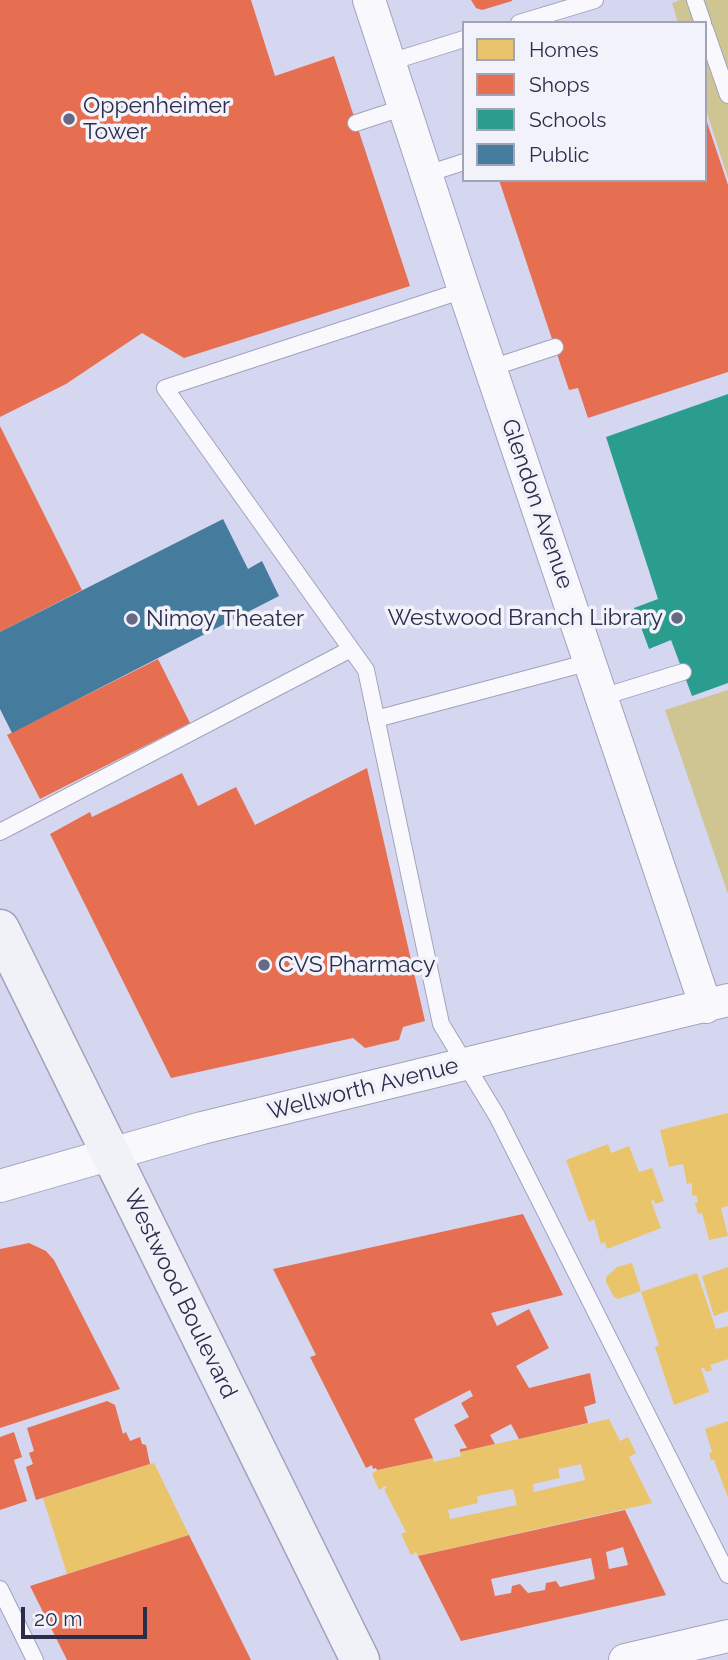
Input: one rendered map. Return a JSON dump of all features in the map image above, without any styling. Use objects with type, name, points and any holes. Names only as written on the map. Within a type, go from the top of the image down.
[{"type":"main road","name":"Westwood Boulevard","points":[[0,929],[360,1660]]},
{"type":"street","name":"Glendon Avenue","points":[[369,0],[602,697],[717,1004]]},
{"type":"street","name":"Wellworth Avenue","points":[[0,1186],[202,1128],[717,1004]]},
{"type":"street","points":[[625,1660],[728,1636]]},
{"type":"lane","points":[[526,21],[595,0]]},
{"type":"lane","points":[[695,0],[702,21]]},
{"type":"lane","points":[[707,35],[728,95]]},
{"type":"lane","points":[[390,62],[462,40]]},
{"type":"lane","points":[[356,123],[405,107]]},
{"type":"lane","points":[[427,174],[462,163]]},
{"type":"lane","points":[[464,290],[165,388],[366,670],[441,1024],[497,1116],[728,1575]]},
{"type":"lane","points":[[491,368],[555,347]]},
{"type":"lane","points":[[0,832],[351,649]]},
{"type":"lane","points":[[376,719],[590,662]]},
{"type":"lane","points":[[602,697],[683,672]]},
{"type":"lane","points":[[0,1589],[35,1660]]},
{"type":"shaded area","points":[[680,0],[728,0],[728,178],[707,113],[707,21],[677,21],[672,3]]},
{"type":"shaded area","points":[[728,690],[728,894],[665,710]]},
{"type":"building: Homes","points":[[728,1113],[728,1206],[721,1208],[728,1236],[709,1240],[702,1213],[698,1214],[696,1195],[692,1196],[692,1183],[687,1184],[683,1164],[669,1167],[660,1130]]},
{"type":"building: Homes","points":[[608,1144],[611,1153],[629,1146],[639,1172],[652,1168],[664,1201],[655,1204],[654,1200],[651,1201],[661,1228],[607,1249],[605,1242],[601,1244],[594,1219],[589,1222],[566,1160]]},
{"type":"building: Homes","points":[[632,1263],[641,1291],[618,1299],[614,1297],[606,1277],[617,1267]]},
{"type":"building: Homes","points":[[728,1267],[728,1311],[714,1316],[702,1276]]},
{"type":"building: Homes","points":[[697,1273],[716,1329],[728,1326],[728,1359],[710,1365],[712,1370],[706,1372],[701,1368],[709,1392],[674,1405],[655,1347],[659,1345],[641,1292]]},
{"type":"building: Homes","points":[[609,1419],[620,1441],[628,1437],[636,1453],[629,1457],[652,1503],[418,1556],[416,1552],[411,1555],[401,1534],[406,1532],[384,1489],[387,1488],[385,1486],[379,1490],[372,1474],[377,1470],[433,1458],[434,1462],[461,1456],[460,1452]],"holes":[[[581,1464],[585,1480],[534,1492],[533,1484],[560,1478],[558,1469]],[[513,1489],[517,1505],[450,1519],[448,1510],[478,1503],[477,1496]]]},
{"type":"building: Homes","points":[[728,1421],[728,1498],[714,1460],[711,1460],[709,1453],[712,1452],[705,1429]]},
{"type":"building: Homes","points":[[154,1463],[189,1535],[67,1574],[43,1498]]},
{"type":"building: Shops","points":[[0,0],[251,0],[275,76],[334,56],[410,286],[184,358],[142,333],[66,384],[0,417]]},
{"type":"building: Shops","points":[[471,0],[512,1],[482,10],[476,8]]},
{"type":"building: Shops","points":[[707,122],[728,185],[728,372],[588,418],[578,388],[569,390],[500,182],[707,182]]},
{"type":"building: Shops","points":[[0,426],[82,590],[0,632]]},
{"type":"building: Shops","points":[[158,659],[190,723],[40,799],[7,735]]},
{"type":"building: Shops","name":"CVS Pharmacy","points":[[367,768],[425,1021],[403,1027],[399,1040],[365,1048],[353,1038],[171,1078],[50,834],[90,812],[92,817],[182,773],[198,806],[236,787],[255,825]]},
{"type":"building: Shops","points":[[523,1214],[563,1295],[491,1313],[497,1326],[529,1309],[549,1348],[516,1366],[529,1388],[590,1373],[596,1403],[584,1407],[588,1423],[519,1439],[511,1424],[490,1435],[495,1444],[460,1452],[460,1449],[467,1448],[454,1425],[469,1417],[461,1403],[473,1396],[470,1390],[414,1419],[433,1458],[377,1470],[373,1469],[372,1465],[366,1468],[310,1357],[316,1355],[273,1269]]},
{"type":"building: Shops","points":[[29,1243],[46,1251],[54,1260],[120,1389],[0,1428],[0,1249]]},
{"type":"building: Shops","points":[[107,1401],[115,1405],[123,1434],[126,1432],[130,1441],[140,1437],[142,1444],[146,1445],[150,1464],[36,1500],[26,1467],[33,1464],[29,1453],[34,1451],[27,1428]]},
{"type":"building: Shops","points":[[14,1432],[22,1457],[14,1460],[27,1501],[0,1510],[0,1437]]},
{"type":"building: Shops","points":[[625,1510],[666,1595],[461,1641],[418,1556]],"holes":[[[623,1547],[628,1565],[609,1569],[606,1552]],[[591,1558],[595,1579],[560,1587],[556,1581],[546,1583],[545,1590],[528,1593],[520,1584],[512,1586],[511,1593],[495,1596],[491,1579]]]},
{"type":"building: Shops","points":[[189,1535],[251,1660],[67,1660],[30,1586]]},
{"type":"building: Schools","points":[[728,394],[728,683],[692,696],[671,640],[649,649],[634,608],[658,599],[606,437]]},
{"type":"building: Public","name":"Nimoy Theater","points":[[223,519],[248,569],[262,561],[279,596],[12,733],[0,709],[0,632]]},
{"type":"place","name":"Oppenheimer Tower","points":[[69,119]]},
{"type":"place","name":"Westwood Branch Library","points":[[677,618]]},
{"type":"place","name":"Nimoy Theater","points":[[132,619]]},
{"type":"place","name":"CVS Pharmacy","points":[[264,965]]}]
